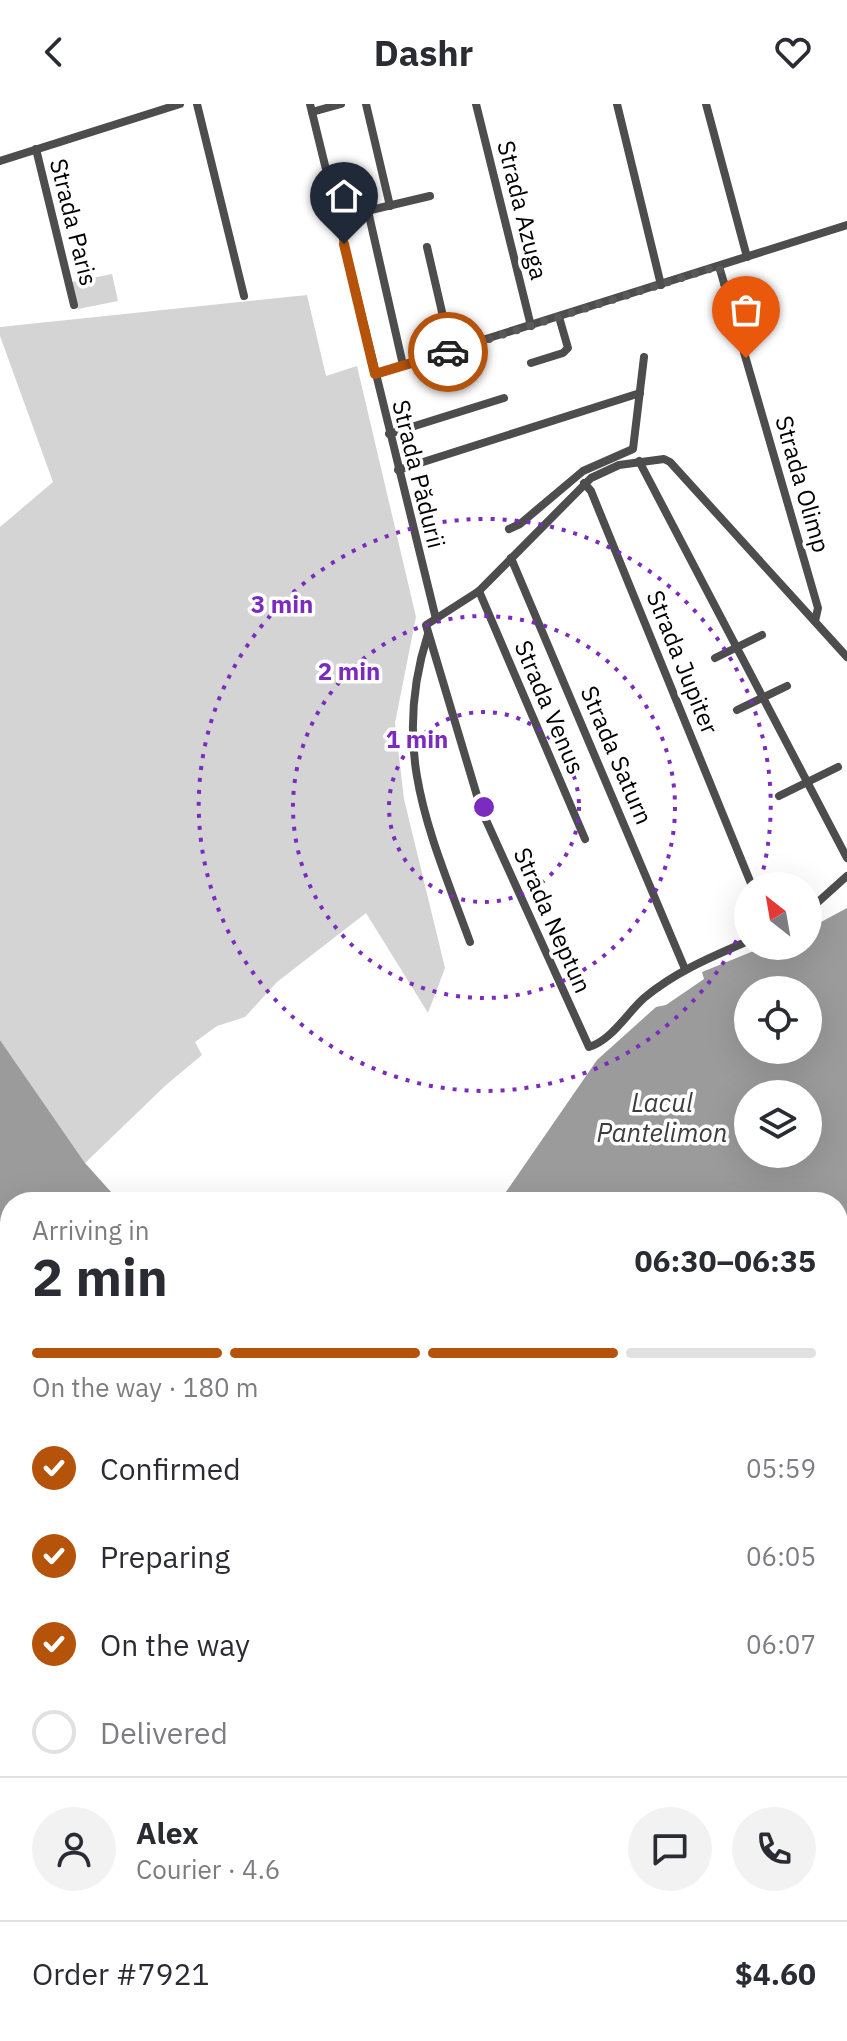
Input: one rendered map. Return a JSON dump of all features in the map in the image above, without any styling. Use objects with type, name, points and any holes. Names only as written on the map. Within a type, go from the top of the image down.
[{"type":"street","points":[[0,161],[180,104]]},
{"type":"street","points":[[197,104],[244,296]]},
{"type":"street","points":[[311,108],[341,104]]},
{"type":"street","points":[[366,104],[390,206]]},
{"type":"street","name":"Strada Azuga","points":[[476,104],[531,326]]},
{"type":"street","points":[[617,104],[661,285]]},
{"type":"street","points":[[706,104],[747,257]]},
{"type":"street","name":"Strada Pădurii","points":[[311,108],[436,619]]},
{"type":"street","name":"Strada Paris","points":[[36,149],[74,305]]},
{"type":"street","points":[[337,218],[430,196]]},
{"type":"street","points":[[368,211],[403,365]]},
{"type":"street","points":[[375,374],[847,225]]},
{"type":"street","points":[[427,247],[451,351]]},
{"type":"street","name":"Strada Olimp","points":[[719,266],[818,608],[815,621]]},
{"type":"street","points":[[531,363],[563,353],[568,348],[559,317]]},
{"type":"street","points":[[509,529],[520,524],[583,471],[633,449],[644,357]]},
{"type":"street","points":[[398,470],[640,393]]},
{"type":"street","points":[[389,434],[504,398]]},
{"type":"street","points":[[470,942],[426,821],[414,766],[412,705],[427,629],[436,619],[479,591],[584,483],[610,468],[639,461],[664,459],[670,462],[847,657]]},
{"type":"street","points":[[639,461],[847,858]]},
{"type":"street","name":"Strada Jupiter","points":[[584,483],[597,506],[747,872]]},
{"type":"street","name":"Strada Saturn","points":[[511,558],[685,969]]},
{"type":"street","name":"Strada Venus","points":[[479,591],[585,839]]},
{"type":"street","name":"Strada Neptun","points":[[427,629],[481,809],[589,1047],[604,1039],[644,999],[685,969]]},
{"type":"street","points":[[715,658],[762,635]]},
{"type":"street","points":[[737,710],[787,686]]},
{"type":"street","points":[[779,796],[838,767]]},
{"type":"street","points":[[822,898],[847,876]]},
{"type":"street","points":[[685,969],[734,947]]},
{"type":"shaded area","points":[[112,274],[118,301],[78,309],[72,282]]},
{"type":"shaded area","points":[[307,295],[326,376],[357,366],[416,617],[395,723],[404,799],[445,968],[428,1013],[366,913],[277,982],[245,1017],[217,1026],[195,1042],[202,1055],[85,1163],[0,1040],[0,527],[53,482],[0,336],[0,327]]},
{"type":"water","name":"Lacul Pantelimon","points":[[847,908],[847,1192],[506,1192],[597,1060],[656,1007],[666,1005],[704,979],[702,972],[734,959],[822,960],[822,921]]},
{"type":"water","points":[[0,1040],[85,1163],[111,1192],[0,1192]]},
{"type":"way so far","points":[[448,352],[719,266],[746,358]]},
{"type":"route","points":[[344,244],[375,374],[448,352]]}]
